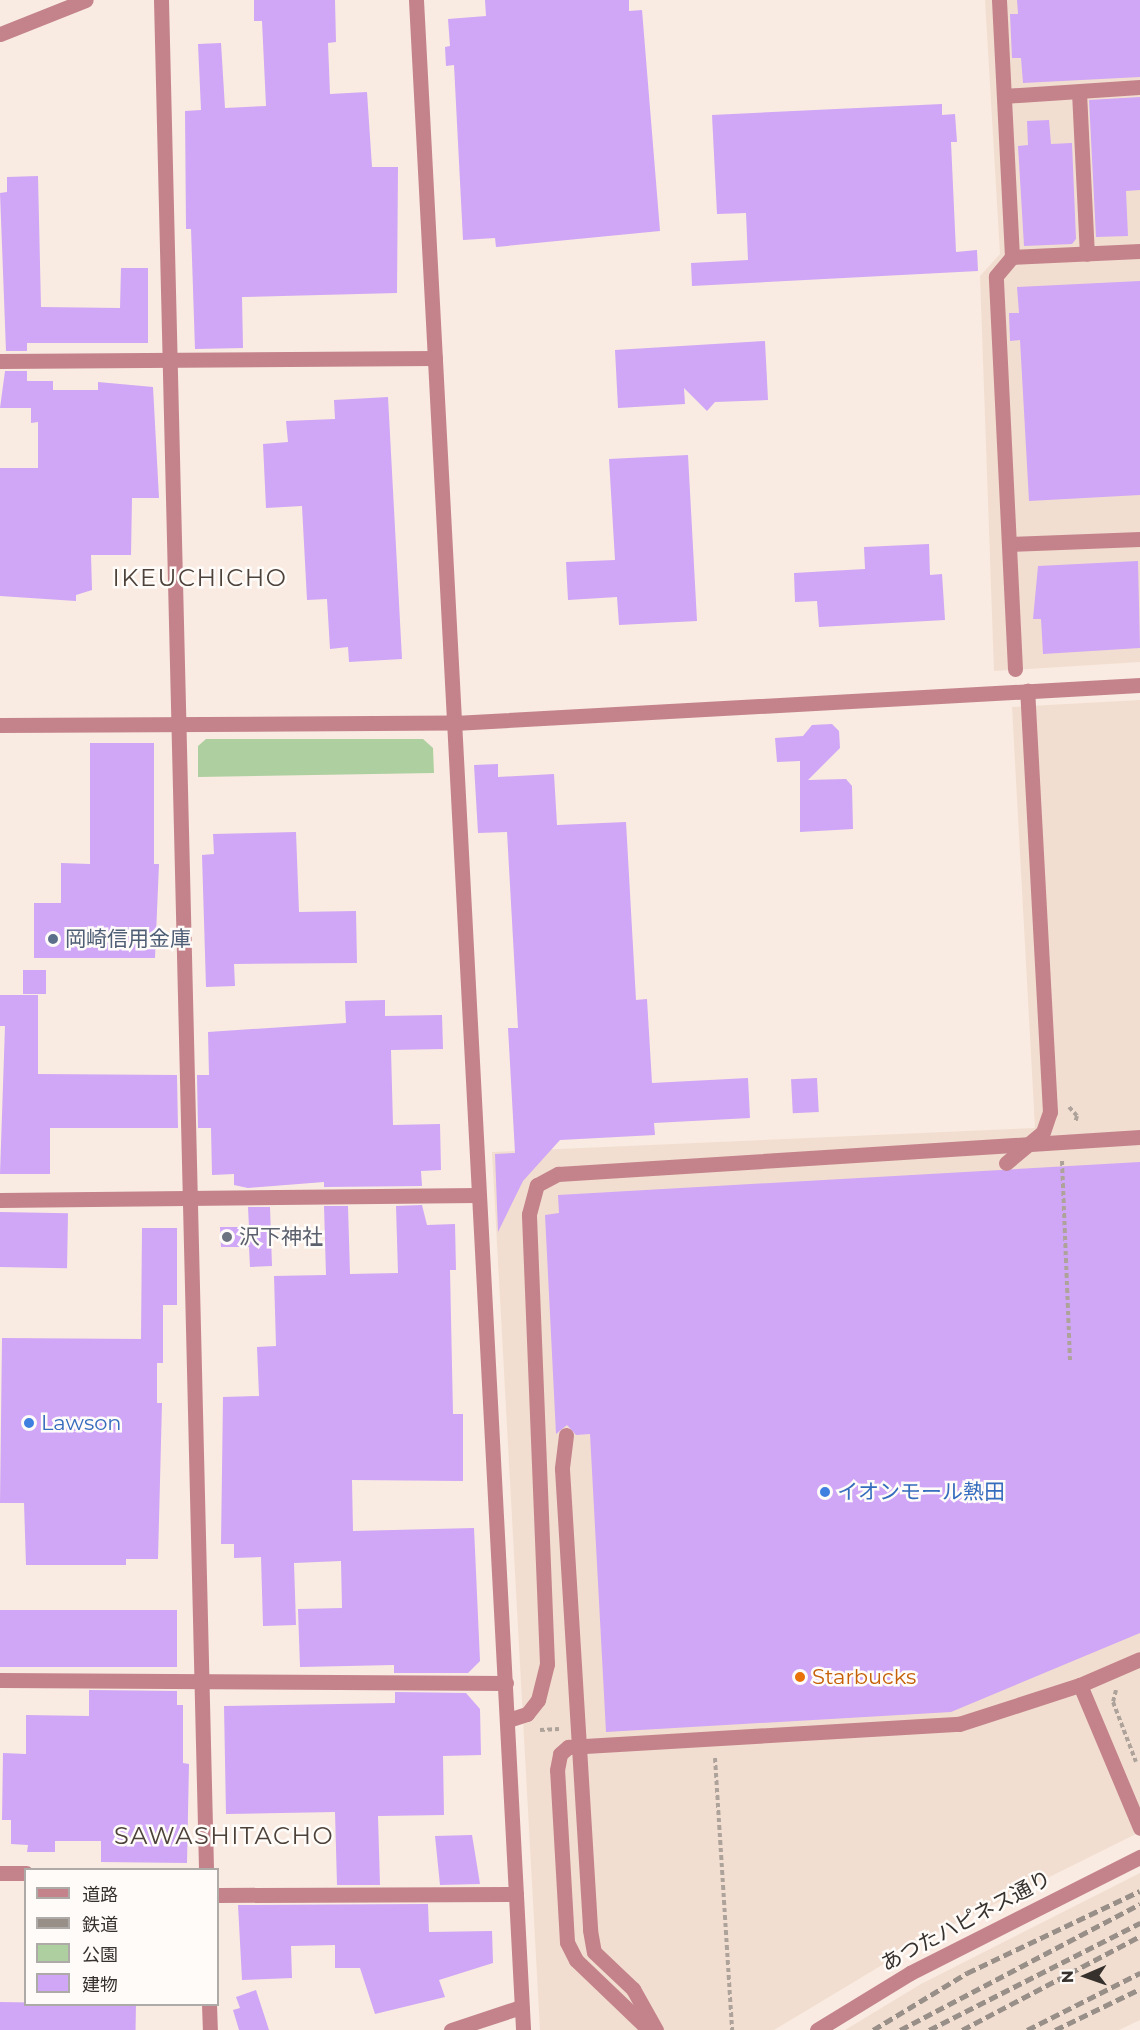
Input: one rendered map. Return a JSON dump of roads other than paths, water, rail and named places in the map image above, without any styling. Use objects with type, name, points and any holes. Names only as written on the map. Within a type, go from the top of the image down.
[{"type":"street","points":[[0,34],[86,0]]},
{"type":"street","points":[[161,0],[207,1868]]},
{"type":"street","points":[[416,0],[523,2030]]},
{"type":"street","points":[[999,0],[1012,258],[996,276],[1015,669]]},
{"type":"street","points":[[1004,96],[1079,93],[1140,87]]},
{"type":"street","points":[[1079,93],[1087,254]]},
{"type":"street","points":[[1012,258],[1140,251]]},
{"type":"street","points":[[0,361],[435,358]]},
{"type":"street","points":[[1009,544],[1140,539]]},
{"type":"street","points":[[0,725],[454,723],[1140,685]]},
{"type":"street","points":[[1006,1163],[1032,1144],[1050,1112],[1027,691]]},
{"type":"street","points":[[508,1719],[526,1714],[538,1700],[547,1664],[531,1194],[547,1177],[558,1174],[940,1152],[1140,1137]]},
{"type":"street","points":[[0,1200],[478,1195]]},
{"type":"street","points":[[566,1435],[562,1469],[590,1930],[594,1952],[633,1989],[656,2030]]},
{"type":"street","points":[[649,2030],[576,1960],[567,1942],[560,1754],[568,1747],[959,1724],[1054,1690],[1080,1685],[1135,1661]]},
{"type":"street","points":[[0,1680],[506,1683]]},
{"type":"street","points":[[1080,1685],[1140,1828]]},
{"type":"street","name":"あつたハピネス通り","points":[[817,2030],[910,1972],[1140,1857]]},
{"type":"street","points":[[0,1873],[24,1873]]},
{"type":"street","points":[[219,1895],[516,1893]]},
{"type":"street","points":[[209,2006],[210,2030]]},
{"type":"street","points":[[451,2030],[521,2007]]},
{"type":"railway","points":[[873,2030],[967,1973],[1140,1891]]},
{"type":"railway","points":[[900,2030],[1140,1904]]},
{"type":"railway","points":[[929,2030],[1140,1923]]},
{"type":"railway","points":[[962,2030],[1140,1936]]},
{"type":"railway","points":[[1027,2030],[1140,1973]]},
{"type":"railway","points":[[1055,2030],[1140,1989]]},
{"type":"place","name":"岡崎信用金庫","points":[[53,939]]},
{"type":"place","name":"沢下神社","points":[[227,1237]]},
{"type":"place","name":"Lawson","points":[[29,1423]]},
{"type":"place","name":"イオンモール熱田","points":[[825,1492]]},
{"type":"place","name":"Starbucks","points":[[800,1677]]},
{"type":"district","name":"IKEUCHICHO","points":[[200,578]]},
{"type":"district","name":"SAWASHITACHO","points":[[224,1836]]}]
